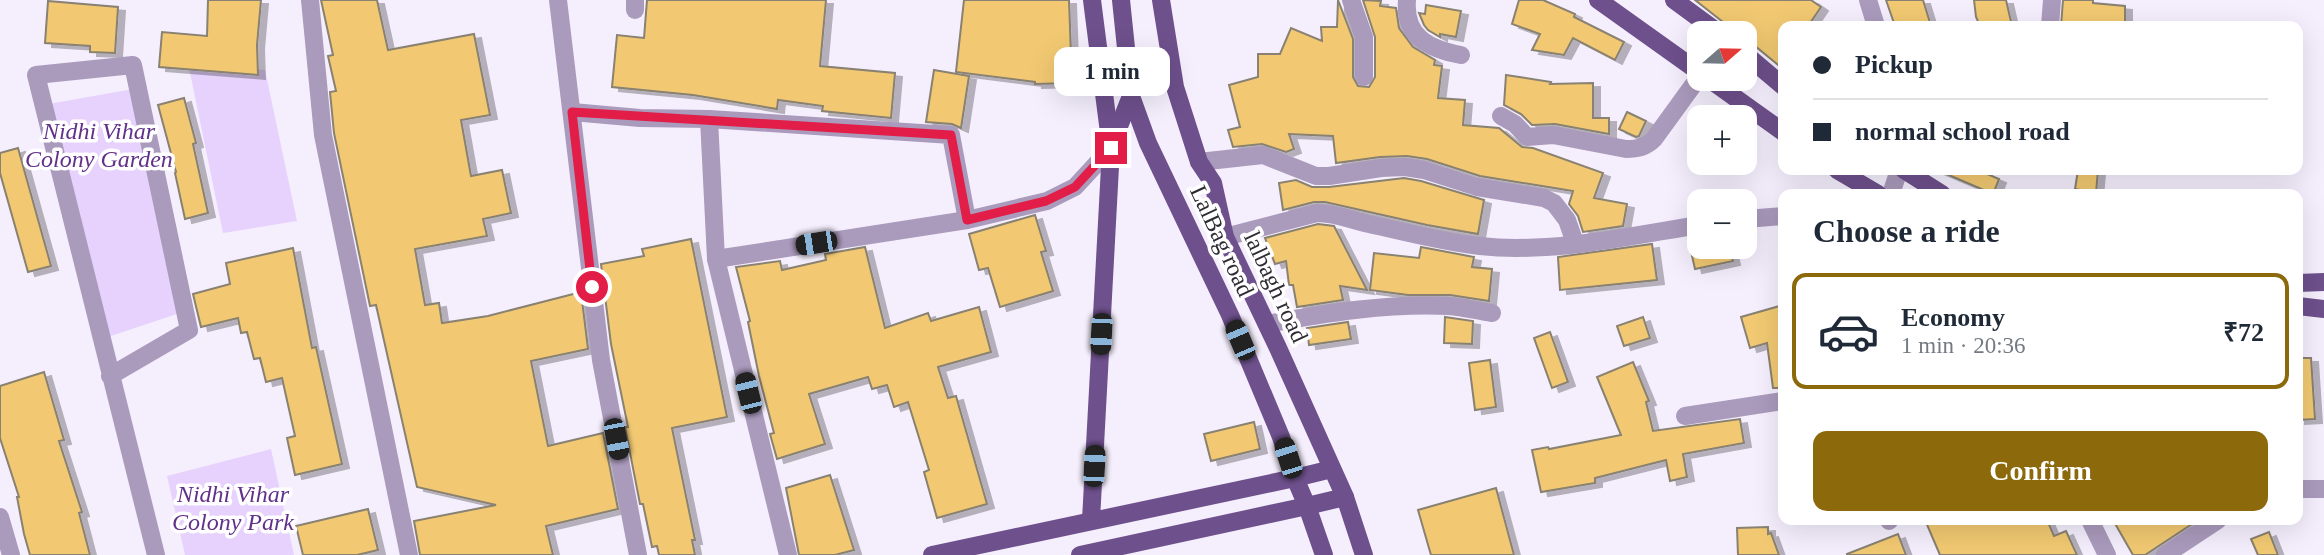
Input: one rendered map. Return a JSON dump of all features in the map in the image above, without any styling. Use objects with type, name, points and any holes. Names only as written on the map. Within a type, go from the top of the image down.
[{"type":"main road","points":[[1091,520],[1111,148],[1092,0]]},
{"type":"main road","points":[[1111,148],[1131,96],[1121,0]]},
{"type":"main road","points":[[1161,0],[1175,87],[1199,162]]},
{"type":"main road","points":[[1598,0],[1687,66]]},
{"type":"main road","points":[[1674,0],[1703,21]]},
{"type":"main road","points":[[1757,64],[1778,82]]},
{"type":"main road","points":[[1726,91],[1778,128]]},
{"type":"main road","name":"LalBag road","points":[[1131,96],[1148,143],[1230,315],[1282,437],[1294,478],[1307,506]]},
{"type":"main road","name":"lalbagh road","points":[[1199,162],[1213,183],[1225,237],[1345,498]]},
{"type":"main road","points":[[1846,175],[1869,189]]},
{"type":"main road","points":[[1910,175],[1933,189]]},
{"type":"main road","points":[[2303,283],[2324,282]]},
{"type":"main road","points":[[2303,307],[2324,309]]},
{"type":"main road","points":[[932,555],[1332,469]]},
{"type":"main road","points":[[1080,555],[1345,498],[1364,555]]},
{"type":"main road","points":[[1307,506],[1324,555]]},
{"type":"street","points":[[310,0],[323,135],[408,555]]},
{"type":"street","points":[[558,0],[601,360],[638,555]]},
{"type":"street","points":[[1351,0],[1364,37],[1364,77]]},
{"type":"street","points":[[1407,0],[1406,12],[1410,27],[1417,36],[1437,51],[1461,55]]},
{"type":"street","points":[[1868,0],[1874,21]]},
{"type":"street","points":[[2050,21],[2052,0]]},
{"type":"street","points":[[110,376],[189,330],[133,65],[36,75],[110,376],[156,555]]},
{"type":"street","points":[[1501,116],[1515,124],[1527,137],[1553,135],[1638,149],[1654,139],[1688,91]]},
{"type":"street","points":[[572,112],[951,135],[967,220]]},
{"type":"street","points":[[709,119],[716,259],[788,555]]},
{"type":"street","points":[[716,259],[967,220],[1046,201],[1075,187],[1111,148]]},
{"type":"street","points":[[1199,162],[1263,155],[1316,176],[1381,168],[1405,167],[1424,170],[1477,187],[1544,198],[1554,203],[1567,220],[1575,243]]},
{"type":"street","points":[[1225,237],[1317,213],[1331,213],[1365,223],[1481,246],[1516,247],[1575,243],[1687,227]]},
{"type":"street","points":[[1757,218],[1778,216]]},
{"type":"street","points":[[1267,324],[1327,313],[1399,307],[1451,306],[1492,313]]},
{"type":"street","points":[[1685,416],[1778,402]]},
{"type":"street","points":[[2303,489],[2324,489]]},
{"type":"street","points":[[0,517],[11,555]]},
{"type":"street","points":[[2092,525],[2107,555]]},
{"type":"street","points":[[2165,555],[2210,525]]},
{"type":"green space","points":[[188,63],[265,70],[297,221],[223,233]]},
{"type":"green space","name":"Nidhi Vihar Colony Garden","points":[[133,89],[180,313],[99,340],[43,105]]},
{"type":"green space","name":"Nidhi Vihar Colony Park","points":[[271,449],[294,555],[185,555],[167,476]]},
{"type":"building","points":[[208,0],[261,0],[257,45],[258,75],[159,67],[162,32],[207,36]]},
{"type":"building","points":[[321,0],[377,0],[388,50],[474,34],[490,115],[461,120],[471,176],[502,170],[511,213],[483,219],[487,236],[415,249],[425,305],[439,303],[442,323],[488,316],[581,292],[588,349],[531,361],[548,446],[603,433],[618,509],[546,526],[553,555],[420,555],[414,521],[496,505],[417,487],[376,305],[370,306],[334,133],[330,92],[336,91],[328,56],[333,55]]},
{"type":"building","points":[[647,0],[826,0],[820,66],[895,73],[891,118],[822,111],[823,106],[778,100],[777,109],[693,95],[612,87],[617,35],[644,38]]},
{"type":"building","points":[[964,0],[1069,0],[1072,83],[1035,84],[956,72]]},
{"type":"building","points":[[1338,0],[1353,39],[1353,77],[1358,86],[1369,87],[1375,77],[1375,37],[1363,0],[1381,1],[1380,6],[1396,8],[1399,28],[1413,47],[1435,60],[1434,65],[1442,66],[1438,98],[1465,100],[1463,125],[1499,128],[1522,147],[1533,148],[1603,173],[1594,198],[1627,204],[1623,226],[1583,232],[1578,216],[1569,204],[1573,191],[1480,176],[1427,159],[1407,156],[1336,163],[1333,136],[1289,134],[1294,149],[1286,152],[1262,144],[1233,147],[1228,130],[1240,127],[1229,85],[1258,77],[1258,54],[1280,54],[1291,28],[1322,41],[1321,27],[1337,27]]},
{"type":"building","points":[[1519,0],[1543,0],[1575,14],[1574,17],[1624,42],[1615,60],[1573,38],[1564,55],[1532,50],[1540,34],[1512,24]]},
{"type":"building","points":[[1695,0],[1811,0],[1821,7],[1811,21],[1778,21],[1778,65],[1757,48],[1757,21],[1722,21]]},
{"type":"building","points":[[1886,0],[1923,0],[1929,21],[1893,21]]},
{"type":"building","points":[[1974,0],[2006,0],[2011,21],[1978,21]]},
{"type":"building","points":[[2063,0],[2093,0],[2093,3],[2125,6],[2125,21],[2061,21]]},
{"type":"building","points":[[48,1],[118,7],[115,53],[90,52],[90,46],[45,43]]},
{"type":"building","points":[[1426,5],[1461,11],[1456,37],[1440,34],[1440,37],[1428,30],[1419,13],[1425,14]]},
{"type":"building","points":[[934,70],[969,76],[961,128],[952,124],[926,122]]},
{"type":"building","points":[[1506,75],[1551,82],[1550,84],[1593,83],[1593,118],[1609,118],[1609,134],[1555,124],[1532,125],[1521,114],[1504,105]]},
{"type":"building","points":[[184,98],[196,143],[193,144],[208,213],[185,219],[158,105]]},
{"type":"building","points":[[1627,112],[1646,121],[1639,136],[1619,129]]},
{"type":"building","points":[[18,148],[51,266],[28,272],[0,173],[0,153]]},
{"type":"building","points":[[1949,175],[1990,175],[1999,179],[1995,189],[1981,189]]},
{"type":"building","points":[[2077,175],[2098,175],[2096,189],[2075,189]]},
{"type":"building","points":[[1404,178],[1484,200],[1478,234],[1325,202],[1283,210],[1279,183],[1296,180],[1312,187],[1329,187]]},
{"type":"building","points":[[1035,215],[1046,251],[1041,252],[1053,291],[1000,307],[988,268],[979,270],[969,234]]},
{"type":"building","points":[[1318,224],[1334,226],[1367,290],[1340,286],[1343,300],[1297,307],[1293,285],[1289,285],[1286,261],[1275,264],[1265,238]]},
{"type":"building","points":[[691,239],[727,417],[672,428],[695,540],[692,540],[695,555],[659,555],[657,546],[652,547],[643,504],[640,504],[611,344],[601,264],[644,256],[642,249]]},
{"type":"building","points":[[1652,244],[1657,280],[1560,290],[1558,257]]},
{"type":"building","points":[[865,247],[885,328],[928,313],[931,321],[979,307],[991,352],[938,367],[948,398],[956,396],[987,504],[937,518],[924,472],[929,470],[908,402],[894,407],[887,385],[872,389],[868,377],[809,394],[825,444],[777,459],[770,434],[774,433],[736,267],[780,261],[782,270],[826,260],[825,254]]},
{"type":"building","points":[[1421,247],[1474,257],[1472,267],[1492,269],[1489,301],[1450,295],[1408,295],[1370,290],[1374,253],[1419,258]]},
{"type":"building","points":[[293,248],[312,348],[316,347],[342,464],[295,475],[287,438],[295,436],[282,378],[266,382],[260,358],[254,359],[247,332],[241,333],[238,318],[201,327],[193,294],[230,284],[226,263]]},
{"type":"building","points":[[1693,259],[1733,259],[1733,261],[1695,269]]},
{"type":"building","points":[[1778,306],[1778,388],[1773,388],[1767,343],[1750,348],[1741,317]]},
{"type":"building","points":[[1445,317],[1473,321],[1472,344],[1444,343]]},
{"type":"building","points":[[1643,317],[1650,338],[1624,346],[1617,326]]},
{"type":"building","points":[[1348,322],[1351,339],[1309,345],[1307,328]]},
{"type":"building","points":[[1550,332],[1568,382],[1552,388],[1534,338]]},
{"type":"building","points":[[2303,358],[2311,358],[2315,419],[2303,420]]},
{"type":"building","points":[[1490,360],[1496,407],[1475,410],[1469,363]]},
{"type":"building","points":[[1633,362],[1649,401],[1646,402],[1653,431],[1740,419],[1744,443],[1683,454],[1687,477],[1670,481],[1666,460],[1595,478],[1595,483],[1541,492],[1532,450],[1621,435],[1597,377]]},
{"type":"building","points":[[44,372],[64,440],[59,441],[82,512],[79,513],[90,555],[30,555],[24,534],[19,497],[0,438],[0,386]]},
{"type":"building","points":[[1254,422],[1260,449],[1211,461],[1204,434]]},
{"type":"building","points":[[830,475],[854,550],[835,555],[799,555],[786,488]]},
{"type":"building","points":[[1496,488],[1514,555],[1431,555],[1418,510]]},
{"type":"building","points":[[368,509],[378,550],[357,555],[303,555],[296,526]]},
{"type":"building","points":[[1927,525],[2049,525],[2054,536],[2066,531],[2077,555],[1940,555]]},
{"type":"building","points":[[2116,525],[2190,525],[2145,555],[2133,555]]},
{"type":"building","points":[[1768,527],[1768,534],[1771,533],[1779,555],[1738,555],[1737,528]]},
{"type":"building","points":[[2269,532],[2278,555],[2258,555],[2251,539]]},
{"type":"building","points":[[1898,534],[1906,555],[1847,555],[1847,554]]},
{"type":"route","points":[[592,287],[572,112],[951,135],[967,220],[1046,201],[1075,187],[1111,148]]}]
